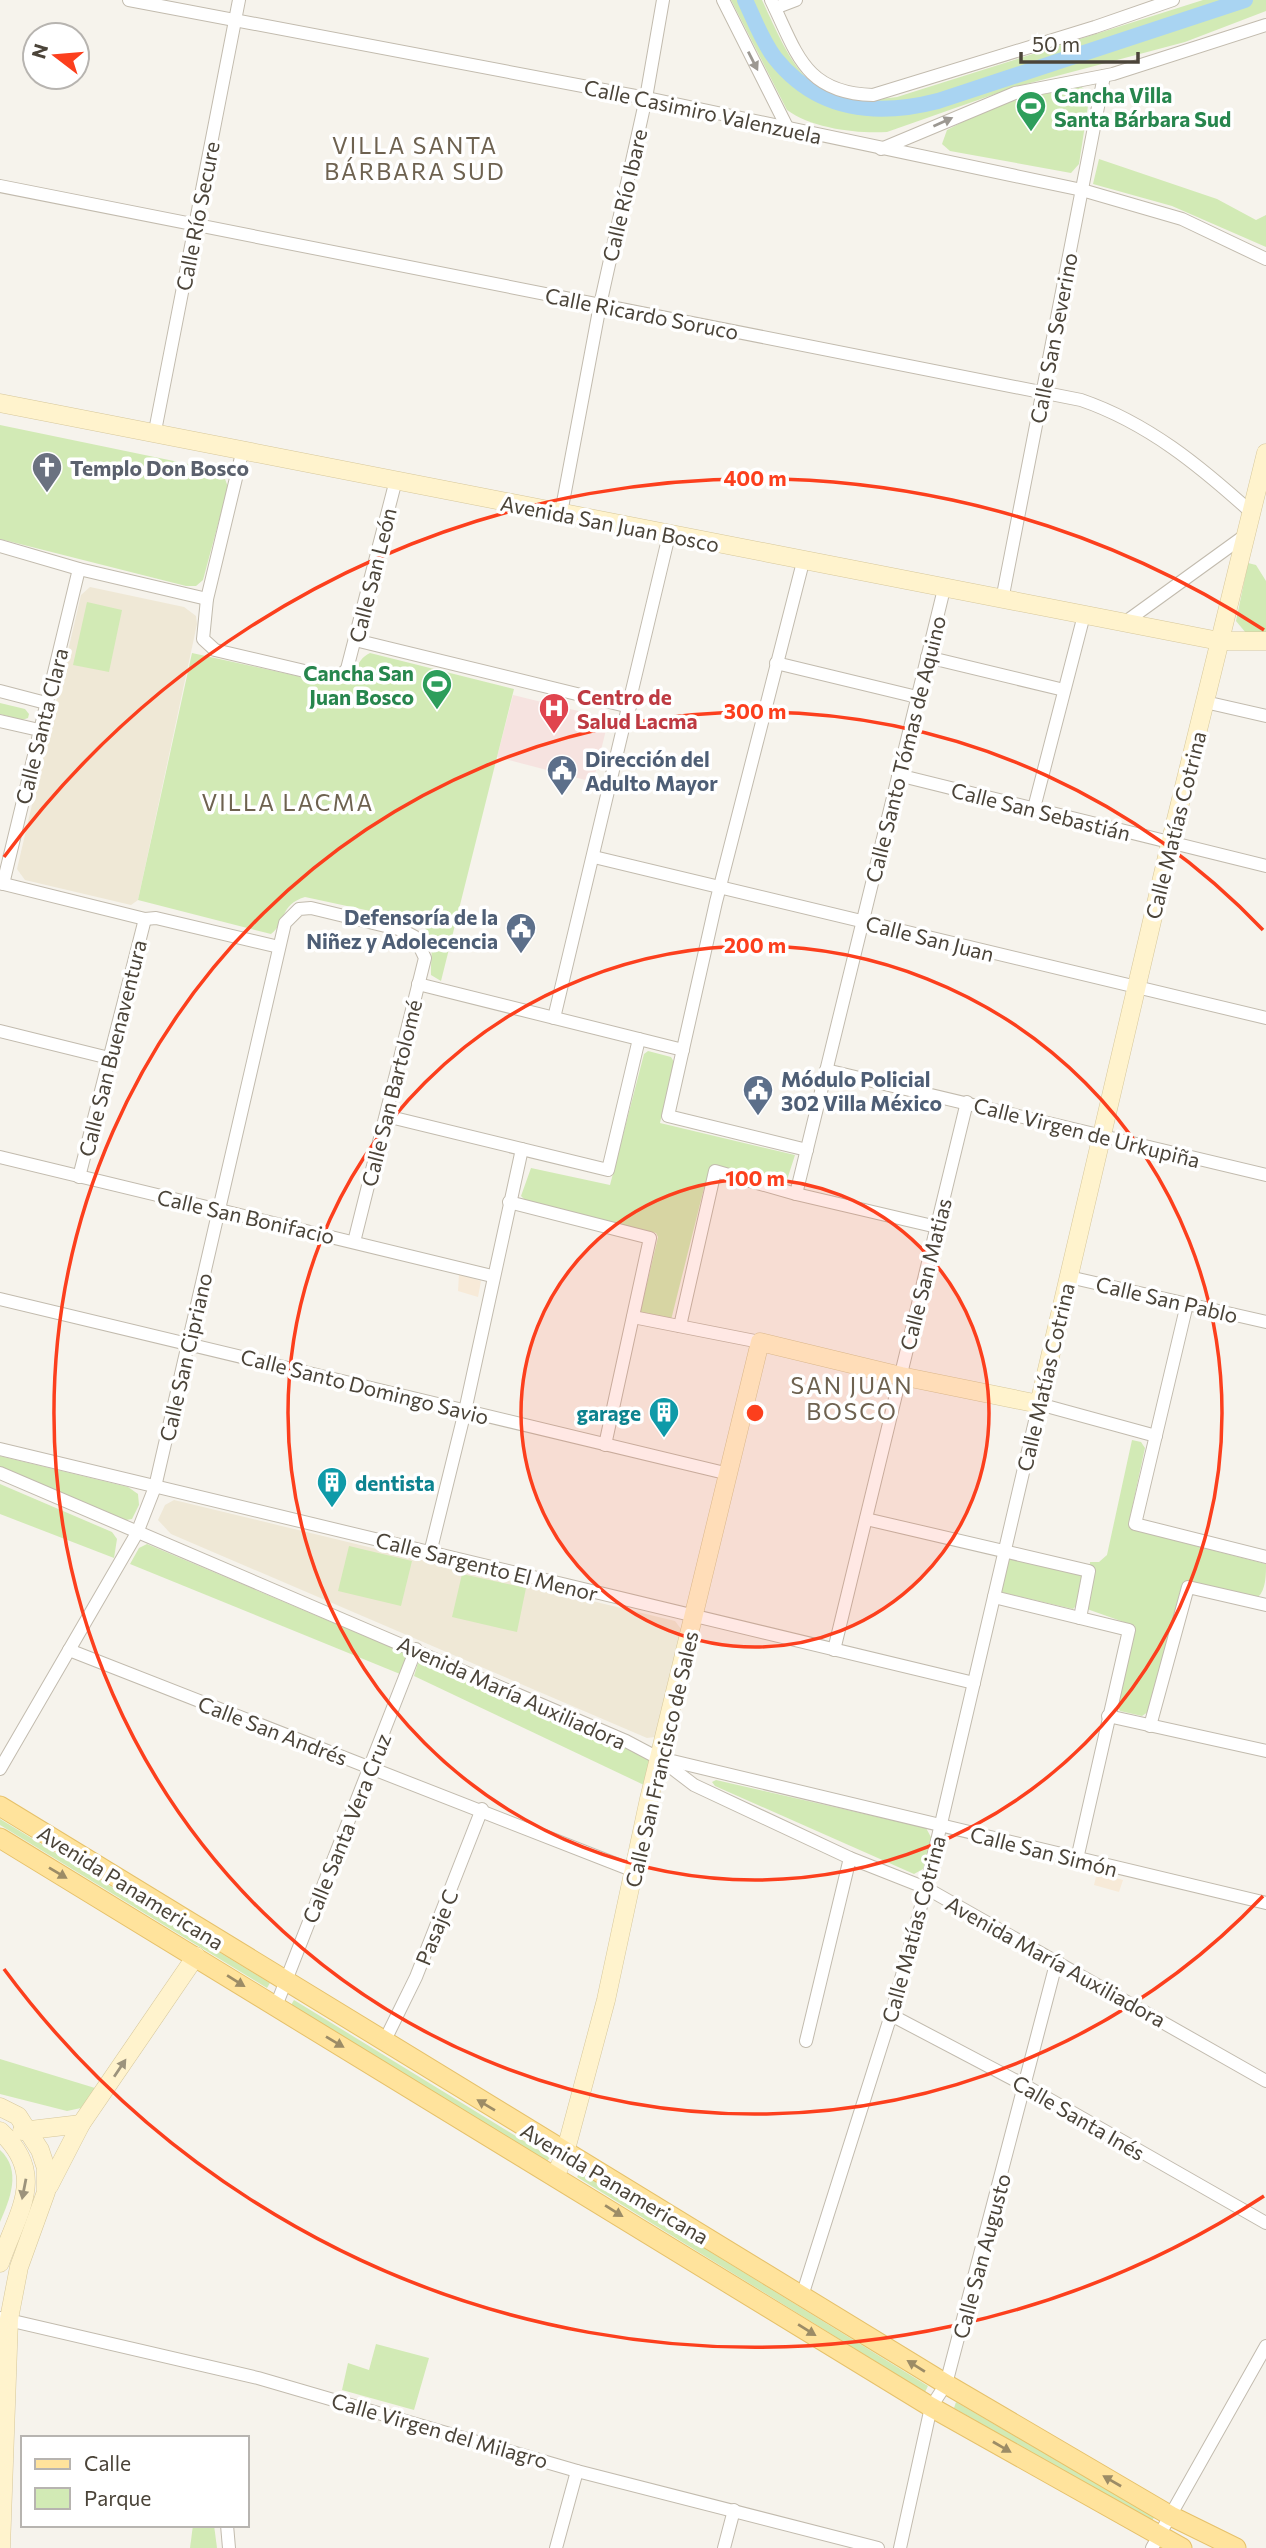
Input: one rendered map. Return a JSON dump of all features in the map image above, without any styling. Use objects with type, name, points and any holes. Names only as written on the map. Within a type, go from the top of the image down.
[{"type":"main road","name":"Avenida Panamericana","points":[[0,1806],[946,2385],[1171,2516],[1236,2548]]},
{"type":"main road","name":"Avenida Panamericana","points":[[0,1838],[556,2175],[931,2407],[1156,2542],[1182,2548]]},
{"type":"street","name":"Calle Casimiro Valenzuela","points":[[128,0],[646,98],[787,127],[881,150],[1082,190],[1182,219],[1266,259]]},
{"type":"street","name":"Calle Río Secure","points":[[155,431],[239,0]]},
{"type":"street","name":"Calle Río Ibare","points":[[561,513],[600,304],[646,98],[663,0]]},
{"type":"street","points":[[723,0],[787,127]]},
{"type":"street","points":[[796,0],[773,4],[798,58],[824,84],[843,92],[873,95],[1173,0]]},
{"type":"street","points":[[881,150],[1015,93],[1104,76],[1266,25]]},
{"type":"street","name":"Calle San Severino","points":[[1002,600],[1104,76]]},
{"type":"street","name":"Calle Ricardo Soruco","points":[[0,186],[194,227],[1043,391],[1112,411],[1142,426],[1169,444],[1252,513]]},
{"type":"street","name":"Avenida San Juan Bosco","points":[[0,403],[155,431],[803,562],[1219,641],[1266,641]]},
{"type":"street","points":[[0,545],[79,569],[207,599],[243,449]]},
{"type":"street","name":"Calle Matías Cotrina","points":[[802,2296],[891,2015],[926,1888],[1170,844],[1266,453]]},
{"type":"street","name":"Calle San León","points":[[207,599],[203,639],[215,650],[330,677],[340,676],[348,669],[396,480]]},
{"type":"street","points":[[1124,623],[1247,534]]},
{"type":"street","points":[[554,1018],[669,535]]},
{"type":"street","points":[[803,562],[720,887],[668,1116],[807,1150]]},
{"type":"street","name":"Calle Santa Clara","points":[[1,883],[79,569]]},
{"type":"street","name":"Calle Santo Tómas de Aquino","points":[[796,1194],[944,589]]},
{"type":"street","points":[[1034,808],[1084,615]]},
{"type":"street","points":[[355,640],[630,707]]},
{"type":"street","points":[[927,657],[1064,690]]},
{"type":"street","points":[[776,663],[917,697]]},
{"type":"street","points":[[0,691],[46,703]]},
{"type":"street","points":[[1205,702],[1266,716]]},
{"type":"street","points":[[0,721],[39,730]]},
{"type":"street","name":"Calle San Sebastián","points":[[898,775],[1266,866]]},
{"type":"street","name":"Calle San Juan","points":[[594,857],[1266,1018]]},
{"type":"street","points":[[1,883],[145,919],[156,918],[279,947]]},
{"type":"street","name":"Calle San Bartolomé","points":[[291,915],[299,909],[311,908],[402,930],[415,937],[425,958],[355,1242]]},
{"type":"street","name":"Calle San Cipriano","points":[[0,1769],[137,1532],[155,1486],[279,947],[285,923],[291,915]]},
{"type":"street","name":"Calle San Buenaventura","points":[[79,1177],[145,919]]},
{"type":"street","points":[[418,984],[683,1050]]},
{"type":"street","points":[[0,1031],[109,1058]]},
{"type":"street","points":[[386,1116],[608,1170],[639,1039]]},
{"type":"street","name":"Calle Virgen de Urkupiña","points":[[826,1070],[1266,1175]]},
{"type":"street","name":"Calle San Matias","points":[[834,1650],[967,1102]]},
{"type":"street","points":[[430,1553],[465,1411],[492,1276],[522,1149]]},
{"type":"street","name":"Calle San Bonifacio","points":[[0,1157],[492,1276]]},
{"type":"street","points":[[680,1326],[715,1171],[796,1194],[937,1227]]},
{"type":"street","points":[[509,1202],[650,1238],[605,1444]]},
{"type":"street","name":"Calle San Pablo","points":[[1069,1277],[1266,1322]]},
{"type":"street","name":"Calle Santo Domingo Savio","points":[[0,1299],[189,1342],[729,1474]]},
{"type":"street","points":[[1186,1304],[1135,1524],[1266,1557]]},
{"type":"street","points":[[633,1317],[761,1342],[901,1376],[1039,1404],[1156,1436]]},
{"type":"street","name":"Calle San Francisco de Sales","points":[[556,2175],[565,2153],[606,2000],[660,1759],[761,1342]]},
{"type":"street","name":"Calle Sargento El Menor","points":[[0,1449],[974,1684]]},
{"type":"street","name":"Avenida María Auxiliadora","points":[[0,1473],[416,1649],[660,1759],[694,1785],[850,1858],[926,1888],[1266,2081]]},
{"type":"street","points":[[866,1519],[1089,1571],[1080,1618]]},
{"type":"street","points":[[1150,1726],[1188,1587],[1266,1605]]},
{"type":"street","points":[[994,1597],[1129,1630],[1077,1859]]},
{"type":"street","name":"Calle Santa Vera Cruz","points":[[276,2006],[416,1649]]},
{"type":"street","name":"Calle San Andrés","points":[[69,1650],[634,1871]]},
{"type":"street","points":[[1108,1716],[1266,1751]]},
{"type":"street","name":"Calle San Simón","points":[[660,1759],[1266,1903]]},
{"type":"street","name":"Pasaje C","points":[[384,2042],[416,1977],[482,1810]]},
{"type":"street","points":[[806,2041],[850,1858]]},
{"type":"street","points":[[1,2548],[4,2319],[19,2267],[46,2192],[81,2124],[195,1956]]},
{"type":"street","name":"Calle San Augusto","points":[[900,2548],[931,2407],[946,2385],[1057,1960]]},
{"type":"street","name":"Calle Santa Inés","points":[[891,2015],[1026,2086],[1266,2223]]},
{"type":"street","points":[[0,2107],[18,2116],[30,2131],[46,2168],[46,2192]]},
{"type":"street","points":[[0,2130],[30,2131],[81,2124]]},
{"type":"street","points":[[0,2130],[16,2146],[25,2163],[27,2184],[0,2263]]},
{"type":"street","name":"Calle Virgen del Milagro","points":[[4,2319],[258,2378],[577,2470],[878,2548]]},
{"type":"street","points":[[1156,2542],[1266,2346]]},
{"type":"street","points":[[556,2548],[577,2470]]},
{"type":"street","points":[[724,2548],[734,2510]]},
{"type":"street","points":[[227,2527],[229,2548]]},
{"type":"shaded area","points":[[90,587],[184,607],[196,616],[197,624],[138,900],[131,905],[25,880],[17,869],[81,595]]},
{"type":"shaded area","name":"Centro de Salud Lacma","points":[[513,695],[599,716],[604,720],[607,726],[593,782],[497,757]]},
{"type":"shaded area","points":[[459,1274],[481,1281],[478,1297],[458,1291]]},
{"type":"shaded area","points":[[174,1500],[675,1621],[681,1629],[655,1737],[647,1738],[171,1534],[158,1520],[165,1505]]},
{"type":"shaded area","points":[[1097,1873],[1123,1880],[1119,1892],[1094,1885]]},
{"type":"green space","points":[[731,0],[762,0],[785,47],[808,80],[843,97],[867,99],[897,97],[1203,0],[1266,0],[1266,11],[1185,42],[1015,87],[887,132],[875,132],[849,131],[821,125],[787,110]]},
{"type":"green space","points":[[1080,86],[1090,93],[1079,164],[1071,173],[950,151],[942,144],[947,130],[995,105]]},
{"type":"green space","points":[[1099,159],[1217,199],[1256,220],[1266,215],[1266,247],[1172,206],[1093,184]]},
{"type":"green space","points":[[0,425],[222,471],[228,487],[203,580],[196,586],[186,586],[0,539]]},
{"type":"green space","points":[[1248,563],[1256,565],[1266,581],[1266,633],[1246,633],[1236,621]]},
{"type":"green space","points":[[87,602],[122,610],[109,672],[73,665]]},
{"type":"green space","points":[[192,653],[338,685],[349,679],[361,660],[370,653],[514,689],[441,981],[431,975],[430,936],[421,925],[412,920],[305,897],[291,904],[271,934],[138,900]]},
{"type":"green space","points":[[0,703],[25,709],[29,714],[28,718],[22,720],[0,714]]},
{"type":"green space","points":[[648,1051],[671,1057],[674,1062],[660,1123],[795,1155],[786,1183],[716,1166],[704,1188],[671,1320],[640,1313],[658,1237],[656,1233],[525,1200],[521,1196],[531,1168],[610,1185],[644,1054]]},
{"type":"green space","points":[[1132,1440],[1141,1442],[1145,1448],[1129,1522],[1130,1529],[1266,1564],[1264,1586],[1258,1597],[1189,1581],[1182,1584],[1148,1712],[1142,1716],[1120,1711],[1116,1704],[1135,1626],[1087,1609],[1090,1562],[1099,1562],[1107,1555]]},
{"type":"green space","points":[[0,1456],[128,1487],[138,1494],[139,1505],[132,1519],[126,1520],[0,1468]]},
{"type":"green space","points":[[0,1484],[112,1532],[117,1539],[114,1558],[0,1514]]},
{"type":"green space","points":[[147,1544],[407,1654],[400,1674],[130,1564],[139,1548]]},
{"type":"green space","points":[[349,1546],[412,1561],[401,1606],[338,1591]]},
{"type":"green space","points":[[1006,1558],[1083,1575],[1077,1605],[1073,1609],[1000,1592]]},
{"type":"green space","points":[[462,1574],[526,1588],[517,1632],[452,1617]]},
{"type":"green space","points":[[426,1662],[652,1759],[644,1785],[414,1676],[418,1663]]},
{"type":"green space","points":[[716,1780],[926,1828],[932,1839],[923,1869],[914,1874],[715,1786],[712,1782]]},
{"type":"green space","points":[[0,1819],[270,1983],[267,1988],[0,1825]]},
{"type":"green space","points":[[294,2000],[550,2157],[547,2162],[291,2005]]},
{"type":"green space","points":[[0,2059],[95,2088],[81,2108],[67,2111],[0,2094]]},
{"type":"green space","points":[[0,2150],[11,2166],[12,2185],[0,2222]]},
{"type":"green space","points":[[581,2172],[928,2386],[925,2392],[577,2177]]},
{"type":"green space","points":[[376,2344],[429,2358],[414,2410],[342,2390],[348,2363],[369,2370]]},
{"type":"green space","points":[[956,2402],[1154,2517],[1152,2522],[954,2408]]},
{"type":"green space","points":[[193,2527],[214,2527],[217,2548],[190,2548]]},
{"type":"waterway","points":[[745,0],[762,37],[775,58],[792,76],[829,99],[870,108],[915,106],[938,101],[1245,0]]},
{"type":"place","name":"Cancha Villa Santa Bárbara Sud","points":[[1031,133]]},
{"type":"place","name":"Templo Don Bosco","points":[[47,494]]},
{"type":"place","name":"Cancha San Juan Bosco","points":[[437,711]]},
{"type":"place","name":"Centro de Salud Lacma","points":[[554,735]]},
{"type":"place","name":"Dirección del Adulto Mayor","points":[[562,797]]},
{"type":"place","name":"Defensoría de la Niñez y Adolecencia","points":[[521,955]]},
{"type":"place","name":"Módulo Policial 302 Villa México","points":[[758,1117]]},
{"type":"place","name":"garage","points":[[664,1439]]},
{"type":"place","name":"dentista","points":[[332,1509]]},
{"type":"district","name":"VILLA SANTA BÁRBARA SUD","points":[[415,158]]},
{"type":"district","name":"VILLA LACMA","points":[[288,802]]},
{"type":"district","name":"SAN JUAN BOSCO","points":[[852,1398]]}]
